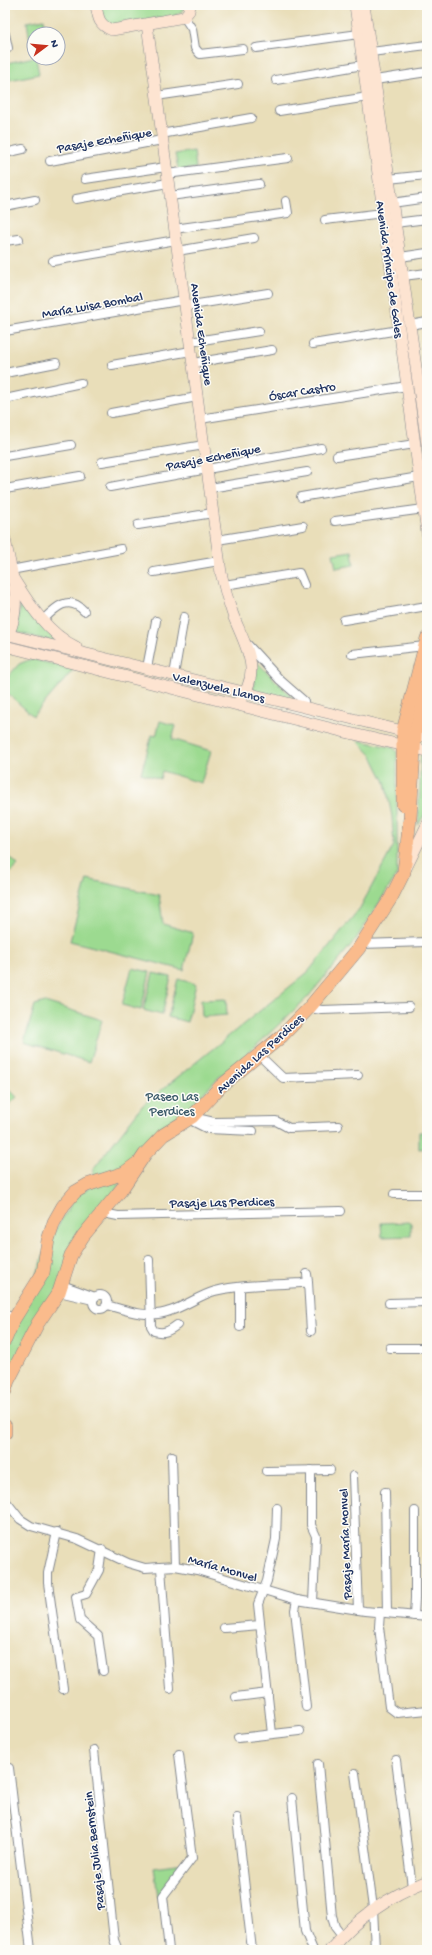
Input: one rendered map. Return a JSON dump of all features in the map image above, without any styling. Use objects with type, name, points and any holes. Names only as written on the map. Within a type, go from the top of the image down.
[{"type":"main road","points":[[96,5],[99,22],[112,30],[184,17],[189,11],[190,5]]},
{"type":"main road","name":"Avenida Príncipe de Gales","points":[[355,5],[427,532]]},
{"type":"main road","name":"Avenida Príncipe de Gales","points":[[364,5],[410,325],[423,386],[427,444]]},
{"type":"main road","name":"Avenida Echeñique","points":[[147,24],[220,561],[224,585],[233,615],[251,657],[251,671],[246,693],[236,704]]},
{"type":"main road","points":[[5,539],[16,601],[16,612],[6,636]]},
{"type":"main road","points":[[12,574],[24,596],[43,620],[68,643],[100,657]]},
{"type":"main road","name":"Valenzuela Llanos","points":[[6,636],[147,668],[415,734]]},
{"type":"main road","points":[[404,872],[410,818],[415,734],[426,642]]},
{"type":"main road","name":"Valenzuela Llanos","points":[[5,646],[414,748]]},
{"type":"main road","points":[[415,734],[427,687]]},
{"type":"main road","name":"Avenida Las Perdices","points":[[5,1391],[8,1381],[38,1324],[61,1289],[66,1265],[83,1236],[121,1190],[145,1154],[163,1135],[190,1118],[221,1086],[282,1036],[309,1008],[362,944],[390,898],[427,825]]},
{"type":"main road","points":[[5,1340],[10,1316],[43,1273],[48,1240],[54,1222],[63,1206],[75,1192],[87,1184],[115,1176],[130,1169],[145,1154]]},
{"type":"main road","points":[[115,1176],[119,1178],[121,1190]]},
{"type":"main road","points":[[5,1426],[5,1433]]},
{"type":"main road","points":[[330,1950],[342,1936],[373,1908],[412,1887],[427,1881]]},
{"type":"street","points":[[184,17],[192,29],[195,48],[200,54],[243,49]]},
{"type":"street","points":[[5,34],[8,48]]},
{"type":"street","points":[[256,48],[359,34]]},
{"type":"street","points":[[371,52],[427,45]]},
{"type":"street","points":[[276,80],[363,65]]},
{"type":"street","points":[[375,80],[427,72]]},
{"type":"street","points":[[156,96],[238,84]]},
{"type":"street","points":[[279,111],[368,97]]},
{"type":"street","name":"Pasaje Echeñique","points":[[50,161],[251,118]]},
{"type":"street","points":[[5,153],[23,149]]},
{"type":"street","points":[[85,179],[167,175],[288,158]]},
{"type":"street","points":[[76,199],[167,175]]},
{"type":"street","points":[[388,179],[427,175]]},
{"type":"street","points":[[170,196],[259,184]]},
{"type":"street","points":[[392,202],[427,198]]},
{"type":"street","points":[[5,206],[35,200]]},
{"type":"street","points":[[53,261],[176,240],[288,213],[286,201]]},
{"type":"street","points":[[325,220],[383,212]]},
{"type":"street","points":[[395,223],[427,219]]},
{"type":"street","points":[[176,240],[254,238]]},
{"type":"street","points":[[5,241],[19,239]]},
{"type":"street","points":[[400,257],[427,253]]},
{"type":"street","points":[[403,276],[427,273]]},
{"type":"street","points":[[184,303],[268,293]]},
{"type":"street","name":"María Luisa Bombal","points":[[5,331],[184,303]]},
{"type":"street","points":[[410,325],[427,322]]},
{"type":"street","points":[[313,344],[399,330]]},
{"type":"street","points":[[112,365],[259,331]]},
{"type":"street","points":[[193,363],[272,350]]},
{"type":"street","points":[[5,373],[56,363]]},
{"type":"street","points":[[5,399],[81,383]]},
{"type":"street","name":"Óscar Castro","points":[[200,419],[407,386]]},
{"type":"street","points":[[111,413],[197,397]]},
{"type":"street","points":[[337,456],[415,444]]},
{"type":"street","points":[[5,456],[71,445]]},
{"type":"street","name":"Pasaje Echeñique","points":[[102,462],[204,445]]},
{"type":"street","name":"Pasaje Echeñique","points":[[110,487],[321,448]]},
{"type":"street","points":[[210,488],[307,472]]},
{"type":"street","points":[[5,489],[80,476]]},
{"type":"street","points":[[301,497],[419,478]]},
{"type":"street","points":[[335,521],[424,509]]},
{"type":"street","points":[[138,525],[213,513]]},
{"type":"street","points":[[217,540],[303,526]]},
{"type":"street","points":[[12,574],[121,549]]},
{"type":"street","points":[[154,572],[220,561]]},
{"type":"street","points":[[224,585],[299,573],[304,586]]},
{"type":"street","points":[[43,620],[56,606],[64,603],[75,604],[84,611]]},
{"type":"street","points":[[344,620],[427,606]]},
{"type":"street","points":[[174,675],[184,617]]},
{"type":"street","points":[[147,668],[156,621]]},
{"type":"street","points":[[352,654],[426,642]]},
{"type":"street","name":"Avenida Echeñique","points":[[246,643],[280,680],[304,701],[303,707]]},
{"type":"street","points":[[362,944],[427,942]]},
{"type":"street","points":[[309,1008],[322,1010],[409,1007]]},
{"type":"street","points":[[259,1054],[283,1078],[358,1075]]},
{"type":"street","points":[[190,1118],[214,1122],[276,1121],[289,1128],[338,1126]]},
{"type":"street","points":[[190,1118],[208,1129],[253,1130]]},
{"type":"street","points":[[394,1194],[427,1194]]},
{"type":"street","name":"Pasaje Las Perdices","points":[[103,1213],[118,1216],[342,1211]]},
{"type":"street","points":[[149,1260],[151,1326],[154,1331],[160,1333],[168,1331],[177,1325]]},
{"type":"street","points":[[61,1289],[94,1298],[95,1307],[98,1309],[105,1308],[107,1305],[136,1313],[150,1314],[169,1312],[213,1291],[307,1278],[311,1331]]},
{"type":"street","points":[[240,1287],[240,1327]]},
{"type":"street","points":[[389,1303],[427,1302]]},
{"type":"street","points":[[390,1348],[427,1348]]},
{"type":"street","points":[[172,1456],[175,1566]]},
{"type":"street","name":"Pasaje María Monvel","points":[[266,1470],[330,1470]]},
{"type":"street","points":[[311,1470],[311,1525],[316,1536],[313,1602]]},
{"type":"street","name":"Pasaje María Monvel","points":[[353,1476],[358,1610]]},
{"type":"street","points":[[385,1492],[384,1612],[379,1627],[388,1707],[397,1713],[427,1710]]},
{"type":"street","name":"María Monvel","points":[[5,1500],[20,1519],[31,1526],[57,1532],[102,1549],[128,1563],[144,1568],[175,1566],[197,1570],[297,1600],[358,1610],[427,1617]]},
{"type":"street","points":[[272,1734],[258,1604],[276,1539],[277,1508]]},
{"type":"street","points":[[414,1616],[415,1511]]},
{"type":"street","points":[[57,1532],[48,1573],[48,1583],[63,1689]]},
{"type":"street","points":[[102,1549],[99,1570],[86,1594],[76,1597],[80,1620],[98,1636],[103,1671]]},
{"type":"street","points":[[161,1568],[170,1689]]},
{"type":"street","points":[[297,1600],[295,1610],[306,1707]]},
{"type":"street","points":[[224,1628],[260,1625]]},
{"type":"street","points":[[236,1696],[268,1693]]},
{"type":"street","points":[[238,1738],[300,1731]]},
{"type":"street","name":"Pasaje Julia Bernstein","points":[[94,1750],[114,1940],[118,1950]]},
{"type":"street","points":[[169,1950],[163,1896],[192,1858],[179,1754]]},
{"type":"street","points":[[396,1760],[412,1887]]},
{"type":"street","points":[[318,1764],[332,1914],[335,1927],[342,1936]]},
{"type":"street","points":[[9,1768],[31,1950]]},
{"type":"street","points":[[355,1774],[373,1908],[375,1950]]},
{"type":"street","points":[[292,1798],[304,1930],[313,1950]]},
{"type":"street","points":[[237,1818],[252,1950]]},
{"type":"green space","points":[[99,5],[184,5],[182,11],[175,16],[112,27],[104,24]]},
{"type":"green space","points":[[44,19],[45,26],[28,26],[27,22]]},
{"type":"green space","points":[[26,59],[26,66],[38,66],[39,74],[10,80],[7,63]]},
{"type":"green space","points":[[194,151],[196,168],[180,170],[178,168],[175,154]]},
{"type":"green space","points":[[352,551],[354,565],[336,568],[333,554]]},
{"type":"green space","points":[[22,596],[58,643],[16,632]]},
{"type":"green space","points":[[31,659],[74,669],[33,716],[5,691],[5,680],[19,664]]},
{"type":"green space","points":[[256,661],[299,704],[253,694]]},
{"type":"green space","points":[[160,721],[176,726],[172,739],[211,751],[201,783],[162,771],[160,779],[141,773],[152,735],[156,736]]},
{"type":"green space","name":"Paseo Las Perdices","points":[[357,740],[394,748],[397,752],[397,875],[356,939],[308,997],[258,1044],[217,1079],[184,1113],[159,1128],[142,1146],[130,1164],[111,1172],[93,1175],[93,1169],[143,1105],[308,972],[360,908],[394,845],[392,816],[385,782],[372,756]]},
{"type":"green space","points":[[421,755],[427,756],[427,811],[418,825]]},
{"type":"green space","points":[[5,852],[18,865],[5,878]]},
{"type":"green space","points":[[87,879],[159,895],[163,924],[193,933],[184,970],[70,941]]},
{"type":"green space","points":[[132,968],[150,972],[141,1010],[122,1005]]},
{"type":"green space","points":[[153,973],[171,977],[162,1015],[143,1010]]},
{"type":"green space","points":[[178,979],[196,984],[187,1022],[168,1017]]},
{"type":"green space","points":[[226,999],[227,1015],[202,1017],[201,1000]]},
{"type":"green space","points":[[45,1002],[102,1020],[89,1062],[24,1042],[35,1005]]},
{"type":"green space","points":[[5,1085],[17,1097],[5,1109]]},
{"type":"green space","points":[[419,1132],[427,1132],[427,1148],[419,1149]]},
{"type":"green space","points":[[126,1172],[5,1380],[5,1343],[28,1299],[49,1240],[78,1193]]},
{"type":"green space","points":[[411,1222],[411,1236],[382,1237],[381,1223]]},
{"type":"green space","points":[[183,1863],[158,1897],[154,1867]]}]
